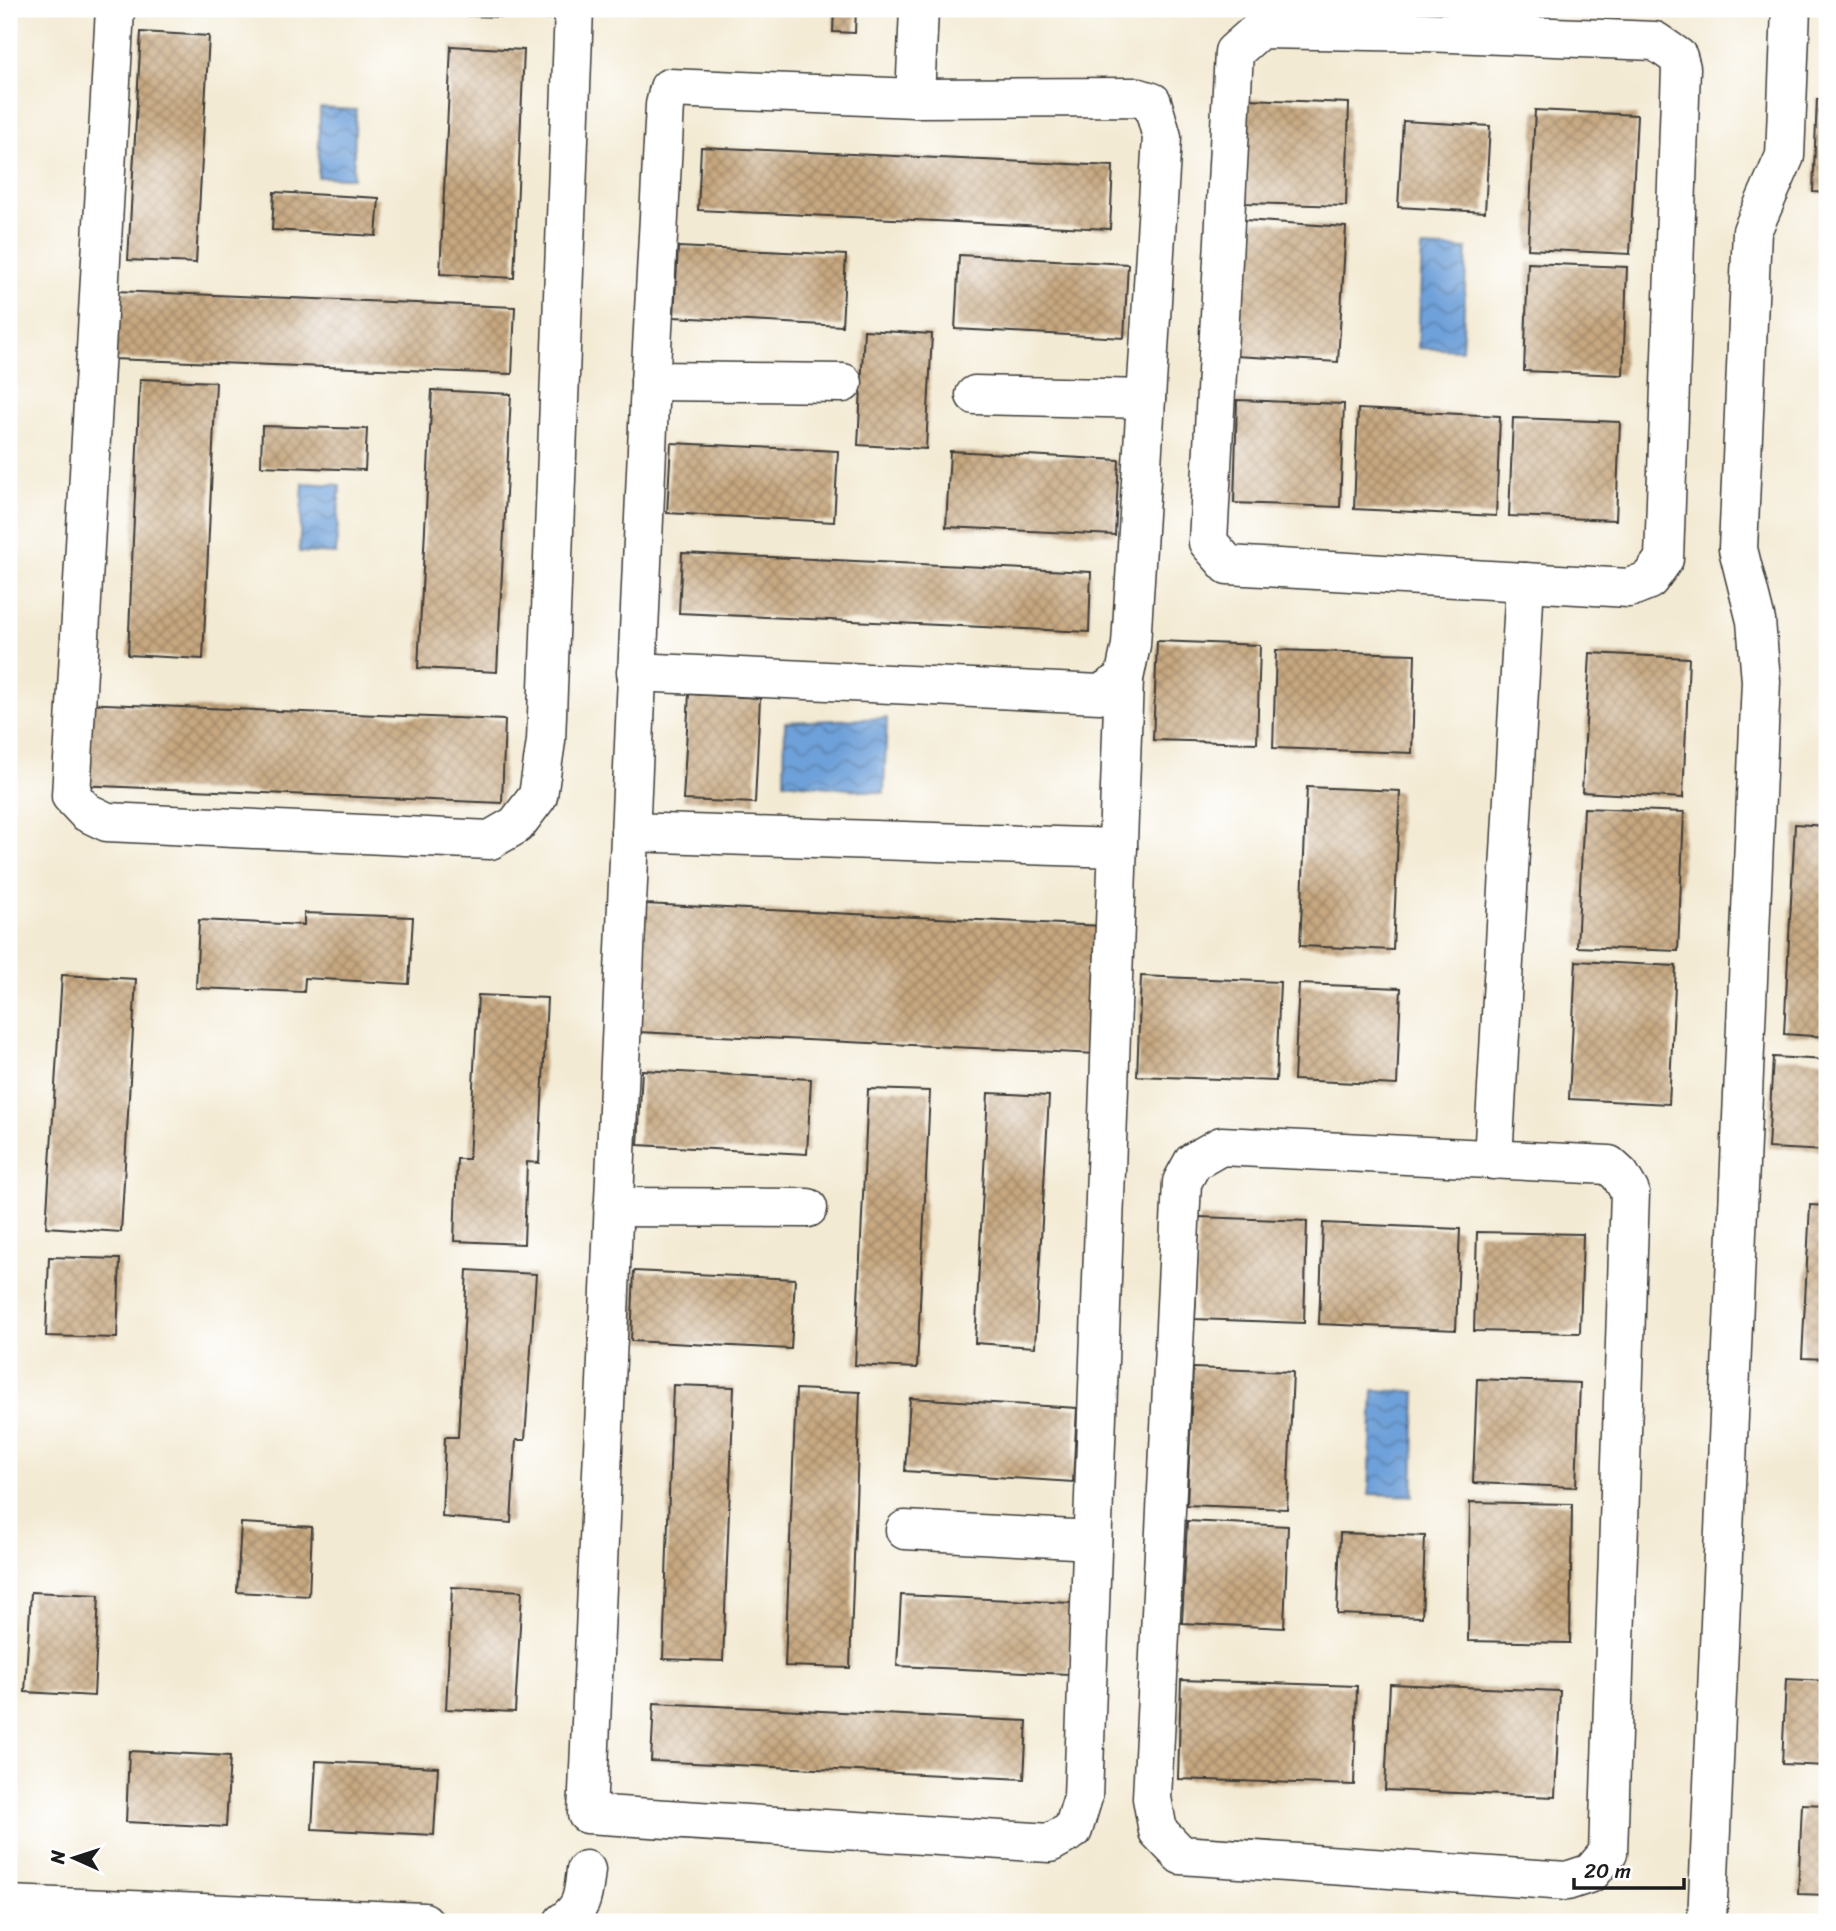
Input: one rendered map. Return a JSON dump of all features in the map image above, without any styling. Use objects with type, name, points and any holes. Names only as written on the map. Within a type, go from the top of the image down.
[{"type":"street","points":[[115,9],[71,796],[86,812],[107,822],[491,840],[516,825],[538,796],[546,741],[574,9]]},
{"type":"street","points":[[915,98],[919,9]]},
{"type":"street","points":[[1707,1922],[1761,681],[1756,621],[1738,549],[1738,535],[1752,231],[1785,156],[1791,9]]},
{"type":"street","points":[[1424,20],[1492,22],[1655,41],[1678,57],[1681,68],[1664,559],[1649,580],[1629,588],[1227,565],[1208,542],[1234,52],[1260,29],[1424,20]]},
{"type":"street","points":[[669,88],[915,98],[1136,97],[1152,102],[1162,137],[1131,645],[1124,679],[1083,1797],[1073,1830],[1050,1843],[587,1814],[650,381],[665,106],[669,88]]},
{"type":"street","points":[[650,381],[843,383]]},
{"type":"street","points":[[975,395],[1146,399]]},
{"type":"street","points":[[1493,1160],[1525,582]]},
{"type":"street","points":[[636,672],[1100,694],[1124,679]]},
{"type":"street","points":[[630,832],[1118,848]]},
{"type":"street","points":[[1222,1146],[1493,1160],[1609,1165],[1620,1175],[1630,1192],[1608,1853],[1591,1873],[1567,1881],[1181,1855],[1158,1831],[1152,1798],[1182,1182],[1193,1162],[1222,1146]]},
{"type":"street","points":[[613,1207],[807,1208]]},
{"type":"street","points":[[905,1530],[1092,1540]]},
{"type":"street","points":[[564,1922],[576,1913],[582,1901],[586,1870]]},
{"type":"street","points":[[9,1905],[424,1922]]},
{"type":"water","points":[[320,108],[356,110],[353,178],[318,177]]},
{"type":"water","points":[[1422,247],[1467,249],[1462,350],[1418,348]]},
{"type":"water","points":[[303,483],[340,485],[336,554],[299,552]]},
{"type":"water","points":[[887,718],[884,793],[784,782],[785,722]]},
{"type":"water","points":[[1373,1390],[1416,1392],[1413,1496],[1369,1494]]},
{"type":"building","points":[[347,9],[550,9],[549,19]]},
{"type":"building","points":[[834,9],[856,9],[855,33],[833,32]]},
{"type":"building","points":[[141,32],[209,36],[196,263],[128,260]]},
{"type":"building","points":[[451,46],[524,50],[514,278],[440,274]]},
{"type":"building","points":[[1248,99],[1349,103],[1346,206],[1245,203]]},
{"type":"building","points":[[1817,99],[1827,99],[1827,193],[1813,192]]},
{"type":"building","points":[[1535,110],[1637,115],[1630,254],[1528,249]]},
{"type":"building","points":[[1403,121],[1490,126],[1485,212],[1398,207]]},
{"type":"building","points":[[701,147],[1113,166],[1110,229],[698,210]]},
{"type":"building","points":[[274,192],[379,198],[376,236],[272,230]]},
{"type":"building","points":[[1244,220],[1346,227],[1338,362],[1235,356]]},
{"type":"building","points":[[678,247],[846,255],[842,326],[674,317]]},
{"type":"building","points":[[959,255],[1128,264],[1124,338],[955,329]]},
{"type":"building","points":[[1528,263],[1627,267],[1623,375],[1524,371]]},
{"type":"building","points":[[115,291],[515,307],[512,374],[112,359]]},
{"type":"building","points":[[864,330],[932,334],[926,449],[858,445]]},
{"type":"building","points":[[140,379],[216,382],[203,659],[128,655]]},
{"type":"building","points":[[432,390],[511,394],[497,672],[418,668]]},
{"type":"building","points":[[1237,400],[1344,404],[1340,507],[1234,503]]},
{"type":"building","points":[[1358,409],[1500,416],[1496,516],[1354,509]]},
{"type":"building","points":[[1513,418],[1620,422],[1616,520],[1509,516]]},
{"type":"building","points":[[262,426],[367,429],[365,470],[261,466]]},
{"type":"building","points":[[671,443],[838,451],[834,522],[667,513]]},
{"type":"building","points":[[950,451],[1119,460],[1115,535],[946,527]]},
{"type":"building","points":[[682,553],[1091,572],[1089,632],[679,613]]},
{"type":"building","points":[[1157,641],[1260,645],[1257,743],[1153,740]]},
{"type":"building","points":[[1276,650],[1415,654],[1412,753],[1273,748]]},
{"type":"building","points":[[1590,653],[1689,658],[1683,798],[1582,792]]},
{"type":"building","points":[[689,694],[760,698],[755,803],[683,800]]},
{"type":"building","points":[[80,703],[505,720],[502,803],[76,785]]},
{"type":"building","points":[[1307,787],[1400,791],[1393,950],[1300,946]]},
{"type":"building","points":[[1584,808],[1684,812],[1678,951],[1577,947]]},
{"type":"building","points":[[1795,824],[1827,826],[1827,1037],[1784,1034]]},
{"type":"building","points":[[644,904],[1103,926],[1097,1054],[637,1032]]},
{"type":"building","points":[[304,913],[413,917],[409,984],[305,978],[304,992],[196,988],[199,920],[304,925]]},
{"type":"building","points":[[1576,961],[1676,966],[1669,1104],[1569,1099]]},
{"type":"building","points":[[62,975],[136,979],[121,1232],[46,1227]]},
{"type":"building","points":[[1141,976],[1280,982],[1276,1081],[1137,1076]]},
{"type":"building","points":[[1299,984],[1401,988],[1397,1085],[1294,1080]]},
{"type":"building","points":[[478,995],[547,998],[539,1163],[527,1162],[524,1244],[454,1241],[457,1159],[469,1159]]},
{"type":"building","points":[[1773,1057],[1827,1060],[1827,1151],[1768,1148]]},
{"type":"building","points":[[642,1070],[811,1079],[807,1154],[638,1145]]},
{"type":"building","points":[[868,1089],[930,1091],[917,1368],[855,1365]]},
{"type":"building","points":[[988,1093],[1049,1096],[1035,1347],[975,1343]]},
{"type":"building","points":[[1810,1205],[1827,1206],[1827,1359],[1802,1358]]},
{"type":"building","points":[[1199,1217],[1307,1221],[1304,1323],[1195,1319]]},
{"type":"building","points":[[1323,1223],[1460,1229],[1456,1330],[1319,1324]]},
{"type":"building","points":[[1477,1232],[1583,1234],[1580,1333],[1474,1331]]},
{"type":"building","points":[[49,1257],[120,1259],[117,1338],[46,1336]]},
{"type":"building","points":[[467,1270],[536,1274],[525,1440],[516,1440],[511,1523],[442,1517],[445,1437],[458,1437]]},
{"type":"building","points":[[634,1271],[795,1279],[791,1349],[631,1341]]},
{"type":"building","points":[[1193,1368],[1293,1372],[1287,1509],[1187,1505]]},
{"type":"building","points":[[1477,1379],[1580,1383],[1576,1487],[1473,1483]]},
{"type":"building","points":[[673,1385],[734,1387],[723,1661],[663,1659]]},
{"type":"building","points":[[796,1389],[860,1392],[850,1668],[785,1666]]},
{"type":"building","points":[[910,1398],[1077,1408],[1073,1482],[905,1471]]},
{"type":"building","points":[[1470,1502],[1572,1504],[1570,1643],[1468,1641]]},
{"type":"building","points":[[1187,1521],[1288,1526],[1284,1628],[1182,1623]]},
{"type":"building","points":[[241,1523],[312,1527],[309,1596],[237,1592]]},
{"type":"building","points":[[1340,1533],[1425,1536],[1422,1617],[1337,1614]]},
{"type":"building","points":[[452,1587],[522,1591],[515,1712],[446,1709]]},
{"type":"building","points":[[31,1592],[99,1595],[94,1696],[25,1692]]},
{"type":"building","points":[[901,1595],[1072,1603],[1069,1674],[897,1666]]},
{"type":"building","points":[[1786,1679],[1827,1681],[1827,1766],[1782,1764]]},
{"type":"building","points":[[1181,1680],[1357,1686],[1354,1785],[1178,1779]]},
{"type":"building","points":[[1390,1684],[1560,1691],[1555,1797],[1385,1790]]},
{"type":"building","points":[[654,1703],[1027,1721],[1024,1779],[651,1761]]},
{"type":"building","points":[[129,1751],[230,1756],[226,1827],[126,1822]]},
{"type":"building","points":[[316,1761],[438,1767],[434,1835],[312,1829]]},
{"type":"building","points":[[1802,1804],[1827,1805],[1827,1895],[1798,1894]]}]
